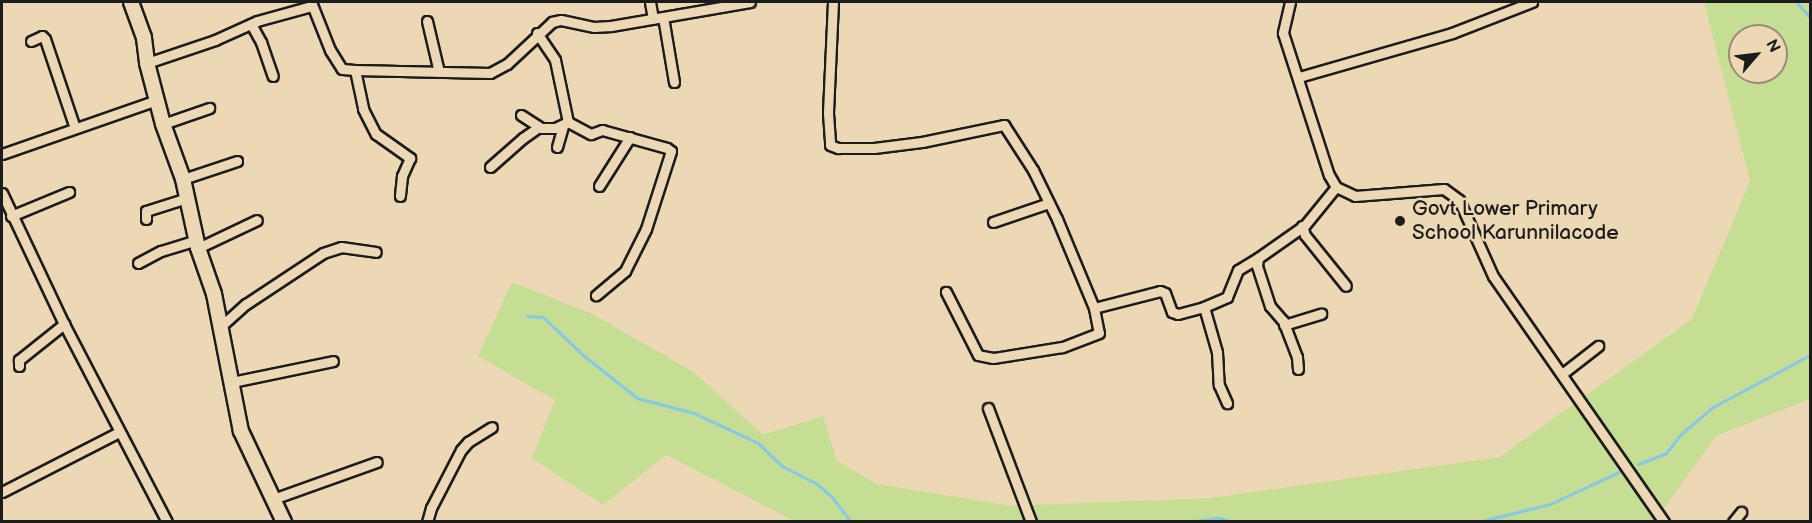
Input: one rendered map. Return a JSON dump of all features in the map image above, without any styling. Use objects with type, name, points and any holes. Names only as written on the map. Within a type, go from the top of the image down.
[{"type":"main road","points":[[131,2],[144,38],[147,63],[163,124],[183,179],[198,244],[214,294],[241,431],[284,522]]},
{"type":"street","points":[[650,2],[658,18],[674,82]]},
{"type":"street","points":[[147,63],[311,4],[330,50],[342,69],[479,74],[497,70],[507,64],[537,33],[555,21],[594,27],[658,18],[698,6],[750,2]]},
{"type":"street","points":[[833,2],[828,113],[830,145],[838,148],[922,142],[1004,125],[1033,170],[1049,203],[1094,308],[1099,333],[1062,347],[993,358],[978,355],[946,292]]},
{"type":"street","points":[[1290,2],[1283,33],[1329,175],[1336,187],[1354,196],[1444,189],[1459,200],[1493,276],[1664,522]]},
{"type":"street","points":[[1299,78],[1452,33],[1532,2]]},
{"type":"street","points":[[427,21],[439,72]]},
{"type":"street","points":[[251,24],[266,54],[273,76]]},
{"type":"street","points":[[537,33],[555,60],[565,124],[557,147]]},
{"type":"street","points":[[31,41],[42,36],[45,39],[75,128]]},
{"type":"street","points":[[356,70],[363,109],[376,134],[410,158],[402,176],[400,196]]},
{"type":"street","points":[[2,154],[157,100]]},
{"type":"street","points":[[163,124],[209,108]]},
{"type":"street","points":[[521,116],[539,127],[550,129],[565,124],[591,134],[602,130],[630,137],[667,148],[671,155],[646,229],[625,271],[596,295]]},
{"type":"street","points":[[490,167],[539,127]]},
{"type":"street","points":[[599,186],[630,137]]},
{"type":"street","points":[[183,179],[237,161]]},
{"type":"street","points":[[1094,308],[1160,291],[1165,293],[1172,312],[1178,314],[1204,307],[1227,297],[1238,270],[1302,226],[1336,187]]},
{"type":"street","points":[[11,216],[69,192]]},
{"type":"street","points":[[2,194],[64,324],[167,522]]},
{"type":"street","points":[[146,219],[146,211],[187,198]]},
{"type":"street","points":[[993,222],[1049,203]]},
{"type":"street","points":[[138,263],[161,251],[198,244],[257,220]]},
{"type":"street","points":[[1302,226],[1305,235],[1346,286]]},
{"type":"street","points":[[219,328],[246,304],[323,254],[340,247],[376,252]]},
{"type":"street","points":[[1258,258],[1257,266],[1270,306],[1284,325],[1297,357],[1298,369]]},
{"type":"street","points":[[1204,307],[1217,352],[1219,384],[1227,403]]},
{"type":"street","points":[[1284,325],[1321,315]]},
{"type":"street","points":[[19,366],[19,360],[64,324]]},
{"type":"street","points":[[1562,374],[1598,346]]},
{"type":"street","points":[[232,382],[333,361]]},
{"type":"street","points":[[988,408],[1031,522]]},
{"type":"street","points":[[427,522],[431,508],[461,450],[468,442],[492,427]]},
{"type":"street","points":[[2,492],[119,432]]},
{"type":"street","points":[[273,499],[377,462]]},
{"type":"street","points":[[1732,522],[1741,512]]},
{"type":"green space","points":[[1704,2],[1810,2],[1810,399],[1716,436],[1655,521],[794,521],[666,455],[603,505],[532,458],[555,400],[478,356],[512,282],[590,313],[694,372],[763,435],[823,416],[837,461],[877,484],[1012,506],[1211,498],[1500,457],[1692,319],[1750,181]]},
{"type":"waterway","points":[[1796,2],[1810,17]]},
{"type":"waterway","points":[[527,316],[543,317],[583,355],[637,398],[694,413],[758,443],[782,466],[816,483],[832,497],[851,522]]},
{"type":"waterway","points":[[1638,464],[1666,453],[1681,434],[1713,407],[1810,355]]},
{"type":"waterway","points":[[1478,522],[1550,504],[1621,471]]},
{"type":"waterway","points":[[1185,522],[1219,518],[1235,522]]},
{"type":"place","name":"Govt Lower Primary School Karunnilacode","points":[[1400,221]]}]
